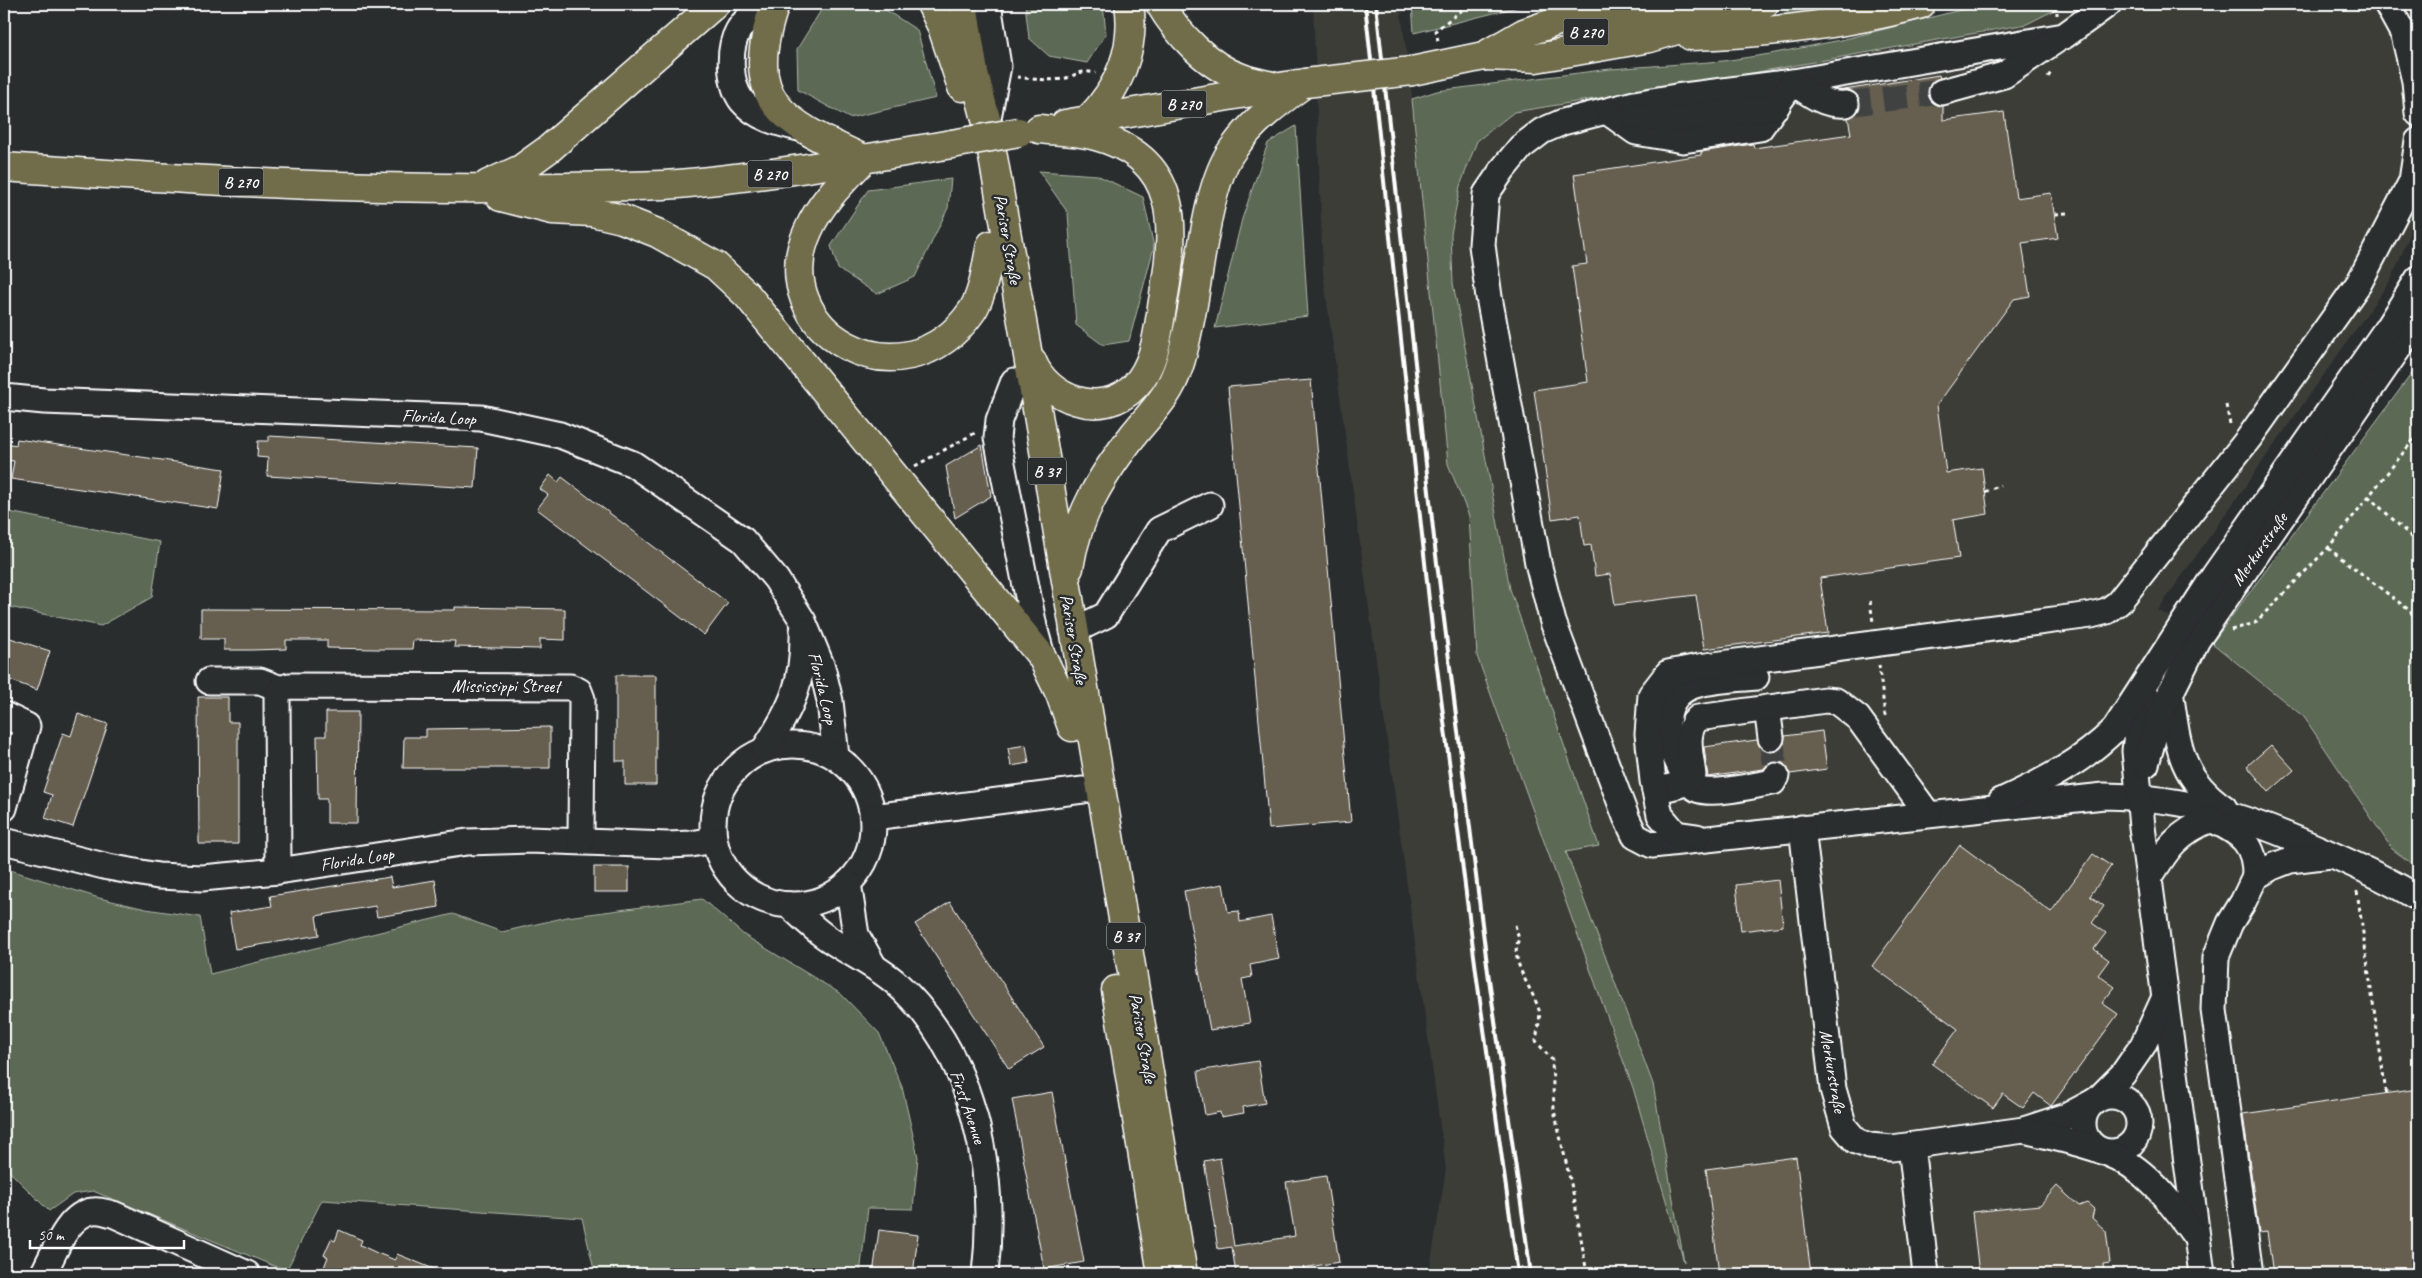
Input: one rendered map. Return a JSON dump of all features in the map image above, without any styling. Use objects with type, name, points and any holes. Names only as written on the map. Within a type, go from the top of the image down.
[{"type":"main road","points":[[478,189],[521,169],[550,148],[715,4]]},
{"type":"main road","points":[[775,4],[763,44],[762,68],[774,103],[803,129],[864,159],[820,209],[807,231],[801,252],[802,290],[820,326],[833,338],[868,355],[889,358],[911,356],[935,347],[954,331],[972,311],[977,301],[991,245]]},
{"type":"main road","points":[[930,4],[942,27],[979,121]]},
{"type":"main road","name":"Pariser Straße","points":[[951,4],[979,121],[1026,344],[1067,599],[1183,1274]]},
{"type":"main road","name":"Pariser Straße","points":[[962,4],[974,73],[991,245],[1162,1274]]},
{"type":"main road","points":[[972,4],[987,90],[979,121]]},
{"type":"main road","points":[[1088,120],[1102,106],[1123,70],[1129,47],[1132,20],[1129,4]]},
{"type":"main road","points":[[1160,4],[1170,21],[1213,62],[1240,78],[1293,85]]},
{"type":"main road","points":[[1484,56],[1524,33],[1607,4]]},
{"type":"main road","name":"B 270","points":[[4,167],[192,180],[366,188],[478,189],[675,184],[806,169],[1293,85],[1412,70],[1484,56],[1644,19],[1687,4]]},
{"type":"main road","name":"B 270","points":[[1484,56],[1536,58],[1650,38],[1764,4]]},
{"type":"main road","points":[[1650,38],[1760,33],[1825,24],[1921,4]]},
{"type":"main road","points":[[1067,599],[1073,540],[1078,524],[1100,483],[1124,447],[1169,389],[1182,356],[1215,188],[1232,150],[1265,112],[1293,85]]},
{"type":"main road","points":[[1026,344],[1042,380],[1059,394],[1074,401],[1093,404],[1108,401],[1119,397],[1134,387],[1144,373],[1154,350],[1170,258],[1172,228],[1167,198],[1156,176],[1129,150],[1092,135],[1029,131]]},
{"type":"main road","points":[[478,189],[552,210],[592,212],[622,219],[657,233],[716,266],[747,295],[1042,657],[1060,694],[1072,727]]},
{"type":"street","points":[[770,4],[754,13],[738,30],[732,58],[734,84],[742,100],[758,115],[778,123],[803,129]]},
{"type":"street","points":[[979,121],[998,66],[988,4]]},
{"type":"street","points":[[1942,92],[2004,74],[2064,36],[2108,4]]},
{"type":"street","points":[[2387,4],[2404,35],[2415,81],[2418,114]]},
{"type":"street","points":[[1702,838],[1652,845],[1635,836],[1578,694],[1553,622],[1538,563],[1485,271],[1482,245],[1486,194],[1503,168],[1522,147],[1542,131],[1563,122],[1634,104],[1793,82],[2064,36]]},
{"type":"street","points":[[1793,82],[1816,99],[1846,104]]},
{"type":"street","points":[[1608,112],[1636,132],[1683,140],[1760,128],[1793,82]]},
{"type":"street","points":[[1702,838],[1676,834],[1660,815],[1648,734],[1651,695],[1668,674],[1814,652],[2091,615],[2107,611],[2118,603],[2249,438],[2359,283],[2412,181],[2418,141]]},
{"type":"street","name":"Merkurstraße","points":[[2139,796],[2153,733],[2170,691],[2186,638],[2214,576],[2388,327],[2418,279]]},
{"type":"street","name":"Merkurstraße","points":[[1982,809],[2057,773],[2097,748],[2119,724],[2186,638],[2418,320]]},
{"type":"street","points":[[1014,381],[999,420],[997,438],[1032,618],[1042,657]]},
{"type":"street","name":"Florida Loop","points":[[4,396],[44,401],[481,418],[560,435],[633,464],[743,540],[776,579],[803,621],[822,667],[830,701],[836,757]]},
{"type":"street","points":[[1073,631],[1106,615],[1159,530],[1210,505]]},
{"type":"street","name":"Florida Loop","points":[[764,750],[785,719],[795,696],[804,653],[803,621]]},
{"type":"street","name":"Merkurstraße","points":[[2186,638],[2140,708],[2135,751],[2148,880],[2202,1274]]},
{"type":"street","points":[[1776,776],[1773,782],[1708,792],[1697,789],[1688,781],[1668,741],[1666,723],[1670,706],[1679,694],[1692,686],[1782,673],[1814,652]]},
{"type":"street","name":"Mississippi Street","points":[[209,680],[260,682],[281,690],[289,686],[570,686],[579,691],[582,699],[581,842]]},
{"type":"street","points":[[278,871],[277,696],[281,690]]},
{"type":"street","points":[[2170,691],[2178,739],[2188,771],[2196,785],[2208,797],[2222,817],[2242,837],[2253,856],[2255,877],[2244,902],[2230,923],[2216,957],[2214,1010],[2250,1274]]},
{"type":"street","points":[[1655,790],[1688,781],[1693,775],[1689,733],[1692,724],[1698,718],[1825,700],[1836,701],[1846,706],[1858,718],[1928,814]]},
{"type":"street","points":[[1767,708],[1771,738]]},
{"type":"street","points":[[4,715],[28,726],[4,808]]},
{"type":"street","points":[[788,745],[813,747],[836,757],[850,768],[861,783],[869,799],[873,817],[868,853],[860,869],[848,883],[821,900],[805,904],[789,905],[768,901],[749,892],[733,877],[721,860],[714,840],[713,821],[716,803],[723,786],[734,771],[748,759],[764,750],[788,745]]},
{"type":"street","points":[[873,817],[1083,790]]},
{"type":"street","name":"Merkurstraße","points":[[1702,838],[2104,796],[2139,796]]},
{"type":"street","points":[[2139,796],[2173,800],[2333,855],[2397,885],[2418,898]]},
{"type":"street","points":[[2148,880],[2166,851],[2177,838],[2194,827],[2222,817]]},
{"type":"street","name":"Merkurstraße","points":[[1802,828],[1837,1108],[1844,1127],[1856,1141],[1869,1146],[1884,1148],[1911,1146],[2024,1130],[2067,1116],[2098,1100],[2123,1074],[2143,1045],[2165,997]]},
{"type":"street","name":"Florida Loop","points":[[4,840],[57,856],[158,876],[202,878],[278,871],[467,842],[581,842],[668,845],[714,840]]},
{"type":"street","points":[[2255,877],[2272,866],[2290,860],[2333,855]]},
{"type":"street","name":"First Avenue","points":[[848,883],[856,935],[876,969]]},
{"type":"street","name":"First Avenue","points":[[789,905],[822,934],[895,982],[921,1009],[946,1048],[966,1091],[982,1145],[988,1205],[985,1274]]},
{"type":"street","points":[[2109,1096],[2119,1098],[2128,1102],[2138,1116],[2138,1133],[2129,1145],[2118,1151],[2106,1152],[2090,1143],[2083,1126],[2086,1112],[2098,1100],[2109,1096]]},
{"type":"street","name":"Merkurstraße","points":[[2024,1130],[2106,1152],[2131,1166],[2151,1181],[2197,1239]]},
{"type":"street","points":[[1911,1146],[1926,1274]]},
{"type":"street","points":[[43,1274],[75,1220],[85,1212],[96,1210],[113,1214],[247,1274]]},
{"type":"path","points":[[1438,42],[1436,30],[1470,4]]},
{"type":"path","points":[[1036,80],[1063,79],[1082,70],[1104,75]]},
{"type":"path","points":[[2054,214],[2067,214]]},
{"type":"path","points":[[908,470],[979,431]]},
{"type":"path","points":[[2186,638],[2255,623],[2328,548],[2418,434]]},
{"type":"path","points":[[1985,492],[2000,485]]},
{"type":"path","points":[[2368,496],[2418,543]]},
{"type":"path","points":[[2328,548],[2409,610],[2418,621]]},
{"type":"path","points":[[1880,670],[1886,718]]},
{"type":"path","points":[[2356,891],[2386,1094]]},
{"type":"path","points":[[1515,925],[1519,939],[1516,945],[1518,966],[1527,980],[1540,1012],[1536,1041],[1552,1060],[1554,1110],[1574,1197],[1587,1274]]},
{"type":"shaded area","points":[[1313,4],[1400,4],[1416,126],[1448,464],[1469,516],[1477,656],[1633,1088],[1682,1256],[1653,1084],[1565,851],[1599,846],[1510,589],[1453,283],[1451,234],[1460,186],[1477,141],[1514,112],[1724,78],[2027,24],[2066,4],[2405,4],[2418,26],[2418,215],[2392,278],[2158,610],[2212,643],[2304,717],[2392,849],[2418,868],[2418,1274],[1429,1274],[1446,1169],[1323,273]]},
{"type":"green space","points":[[1025,4],[1103,4],[1106,34],[1087,63],[1049,56],[1029,38]]},
{"type":"green space","points":[[1412,4],[1530,4],[1414,33]]},
{"type":"green space","points":[[1812,4],[1878,4],[1736,28]]},
{"type":"green space","points":[[1984,4],[2066,4],[2027,24],[1724,78],[1514,112],[1477,141],[1460,186],[1451,234],[1453,283],[1510,589],[1599,846],[1566,852],[1653,1084],[1684,1262],[1633,1088],[1477,656],[1469,516],[1448,464],[1412,99],[1437,91],[1610,69],[1723,61],[1770,54],[1841,40]]},
{"type":"green space","points":[[878,5],[917,30],[936,98],[849,118],[798,90],[797,49],[823,7]]},
{"type":"green space","points":[[1296,126],[1308,316],[1215,328],[1242,219],[1268,143]]},
{"type":"green space","points":[[1039,171],[1097,175],[1143,197],[1154,247],[1129,341],[1103,345],[1076,325],[1068,213]]},
{"type":"green space","points":[[951,179],[948,208],[915,277],[877,294],[838,269],[831,246],[868,190]]},
{"type":"green space","points":[[2418,365],[2418,868],[2392,849],[2304,717],[2212,643]]},
{"type":"green space","points":[[4,511],[160,542],[152,597],[101,626],[4,606]]},
{"type":"green space","points":[[4,868],[99,898],[146,909],[200,917],[210,974],[453,914],[502,932],[567,917],[702,899],[744,935],[841,994],[879,1033],[902,1087],[918,1157],[913,1209],[868,1208],[860,1274],[595,1274],[582,1218],[322,1200],[286,1271],[93,1191],[73,1194],[49,1211],[4,1166]]},
{"type":"building","points":[[1939,75],[1940,78],[1932,82],[1928,88],[1928,95],[1932,103],[1943,106],[1943,120],[2004,112],[2016,198],[2051,193],[2058,238],[2022,243],[2030,296],[2014,299],[1937,405],[1946,473],[1982,468],[1988,514],[1953,520],[1959,558],[1820,578],[1828,633],[1704,649],[1696,595],[1615,605],[1610,574],[1595,576],[1591,545],[1584,546],[1580,515],[1552,519],[1534,390],[1588,382],[1572,266],[1587,264],[1574,174],[1701,155],[1701,152],[1753,144],[1754,148],[1851,134],[1848,118],[1858,111],[1860,103],[1853,92],[1844,90]]},
{"type":"building","points":[[1311,380],[1351,822],[1269,829],[1228,387]]},
{"type":"building","points":[[269,436],[478,448],[475,488],[267,476],[268,458],[257,457],[258,441],[269,441]]},
{"type":"building","points":[[17,439],[224,469],[218,509],[11,479],[14,461],[4,460],[6,443],[16,445]]},
{"type":"building","points":[[982,445],[991,496],[955,518],[946,466]]},
{"type":"building","points":[[550,475],[558,482],[562,477],[728,603],[704,635],[537,509],[548,495],[540,489]]},
{"type":"building","points":[[455,607],[565,609],[565,640],[540,639],[540,649],[454,647],[455,641],[413,640],[412,649],[327,648],[327,640],[286,640],[286,649],[224,650],[224,639],[201,639],[201,609],[455,610]]},
{"type":"building","points":[[4,636],[50,651],[37,690],[4,678]]},
{"type":"building","points":[[616,675],[656,675],[656,785],[625,785],[625,761],[616,761]]},
{"type":"building","points":[[198,697],[228,697],[228,722],[238,722],[238,844],[199,844]]},
{"type":"building","points":[[326,712],[358,712],[357,823],[327,823],[327,799],[318,799],[317,736],[326,736]]},
{"type":"building","points":[[78,714],[108,724],[73,827],[45,818],[52,795],[43,792],[63,733],[71,736]]},
{"type":"building","points":[[550,727],[550,768],[403,768],[404,737],[426,737],[426,729]]},
{"type":"building","points":[[1822,731],[1827,769],[1790,774],[1783,763],[1775,762],[1763,769],[1708,777],[1704,747],[1757,740],[1765,751],[1773,752],[1784,744],[1785,736]]},
{"type":"building","points":[[1026,745],[1029,763],[1011,766],[1008,748]]},
{"type":"building","points":[[2271,745],[2294,770],[2269,792],[2247,766]]},
{"type":"building","points":[[1960,845],[2051,912],[2093,854],[2111,866],[2090,896],[2104,906],[2092,923],[2106,933],[2094,949],[2109,960],[2098,975],[2115,987],[2102,1003],[2118,1014],[2051,1106],[2034,1093],[2023,1108],[2003,1094],[1993,1108],[1932,1064],[1958,1029],[1872,966]]},
{"type":"building","points":[[594,867],[629,867],[629,892],[594,892]]},
{"type":"building","points":[[390,877],[392,887],[435,880],[439,907],[377,917],[375,906],[316,916],[319,935],[235,949],[229,913],[272,906],[270,896]]},
{"type":"building","points":[[1778,880],[1783,926],[1741,931],[1736,885]]},
{"type":"building","points":[[1223,884],[1228,912],[1239,911],[1240,922],[1271,916],[1279,959],[1250,965],[1252,977],[1242,979],[1250,1023],[1210,1030],[1184,891]]},
{"type":"building","points":[[950,902],[1044,1047],[1009,1069],[915,924]]},
{"type":"building","points":[[1258,1061],[1265,1103],[1243,1107],[1244,1113],[1221,1117],[1220,1112],[1205,1115],[1198,1071]]},
{"type":"building","points":[[2418,1089],[2418,1274],[2273,1274],[2267,1232],[2259,1233],[2243,1114]]},
{"type":"building","points":[[1052,1092],[1084,1262],[1044,1269],[1012,1099]]},
{"type":"building","points":[[1796,1157],[1811,1274],[1719,1274],[1706,1169]]},
{"type":"building","points":[[1220,1158],[1234,1246],[1295,1236],[1286,1182],[1326,1176],[1339,1262],[1303,1268],[1304,1274],[1236,1274],[1232,1247],[1218,1249],[1204,1161]]},
{"type":"building","points":[[2057,1186],[2079,1206],[2087,1203],[2094,1209],[2092,1218],[2106,1231],[2110,1263],[2103,1264],[2104,1274],[1979,1274],[1972,1212],[2040,1205]]},
{"type":"building","points":[[339,1230],[362,1240],[360,1245],[377,1253],[395,1260],[397,1254],[446,1274],[370,1274],[351,1266],[348,1274],[333,1274],[323,1270],[328,1257],[324,1255],[331,1239],[335,1241]]},
{"type":"building","points":[[879,1230],[918,1235],[913,1274],[873,1274]]},
{"type":"tunnel","points":[[1846,104],[1942,92]]},
{"type":"tunnel","points":[[1771,738],[1776,776]]},
{"type":"railway","points":[[1365,4],[1432,628],[1477,979],[1518,1274]]},
{"type":"railway","points":[[1376,4],[1435,547],[1488,972],[1531,1274]]}]
